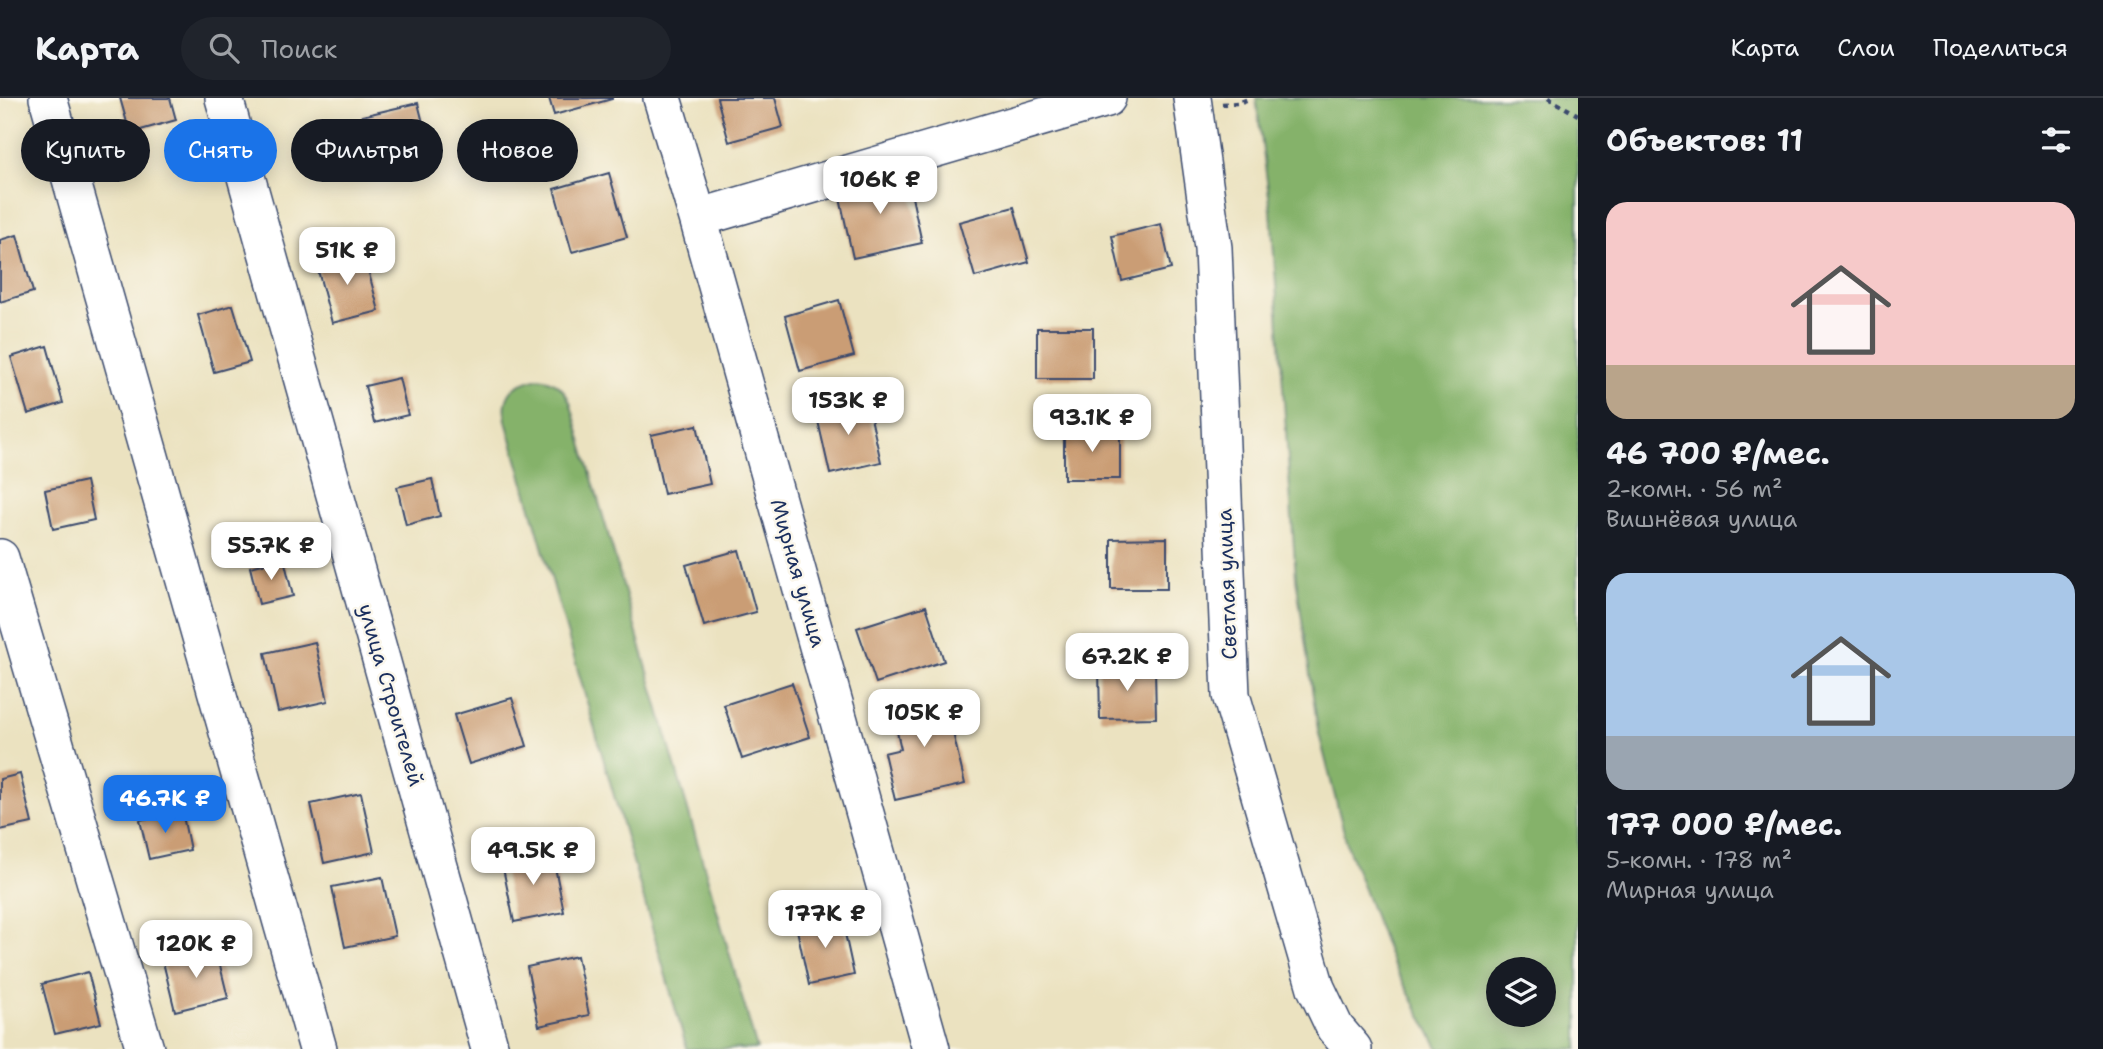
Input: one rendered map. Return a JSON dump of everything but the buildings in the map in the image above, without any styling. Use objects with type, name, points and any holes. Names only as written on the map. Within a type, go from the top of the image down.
[{"type":"street","points":[[48,98],[318,1049]]},
{"type":"street","name":"улица Строителей","points":[[224,98],[490,1049]]},
{"type":"street","name":"Мирная улица","points":[[662,98],[931,1049]]},
{"type":"street","points":[[698,218],[1107,98]]},
{"type":"street","name":"Светлая улица","points":[[1192,98],[1213,248],[1231,695],[1316,988],[1335,1028],[1353,1049]]},
{"type":"street","points":[[0,558],[145,1049]]},
{"type":"path","points":[[1548,98],[1578,115]]},
{"type":"green space","points":[[1256,98],[1578,98],[1578,1049],[1439,1049],[1391,960],[1348,848],[1318,730],[1296,578],[1271,211]]},
{"type":"green space","points":[[539,378],[558,385],[570,402],[757,1049],[687,1049],[506,421],[508,396],[523,383]]}]
